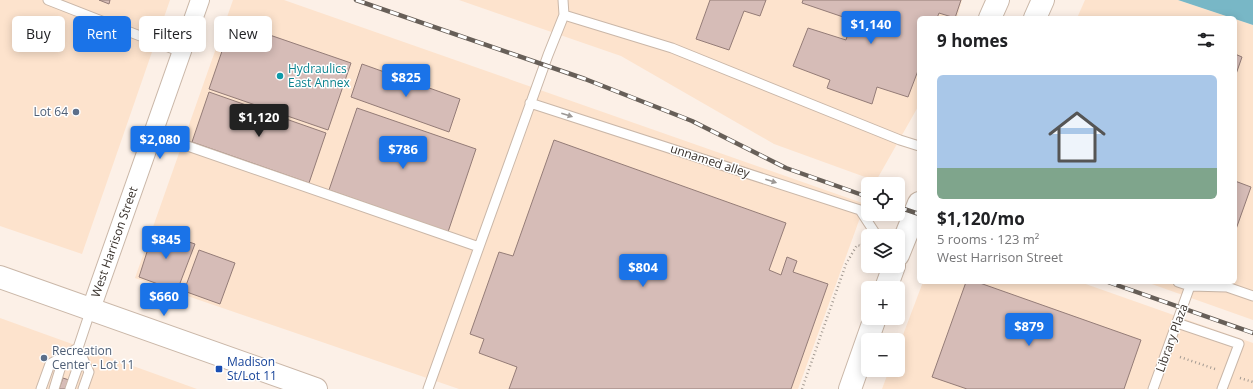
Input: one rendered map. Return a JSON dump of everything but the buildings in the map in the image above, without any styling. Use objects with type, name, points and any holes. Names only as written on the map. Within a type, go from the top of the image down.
[{"type":"street","name":"West Harrison Street","points":[[194,16],[200,0]]},
{"type":"street","points":[[991,16],[998,0]]},
{"type":"street","points":[[1036,16],[1043,0]]},
{"type":"street","name":"West Harrison Street","points":[[91,310],[181,52]]},
{"type":"street","points":[[905,238],[917,208]]},
{"type":"street","points":[[0,277],[316,389]]},
{"type":"street","points":[[850,389],[873,325]]},
{"type":"lane","points":[[48,0],[139,36]]},
{"type":"lane","points":[[428,389],[530,102],[564,15],[563,0]]},
{"type":"lane","points":[[564,15],[672,48],[900,140],[917,145]]},
{"type":"lane","name":"unnamed alley","points":[[530,102],[860,210],[873,229]]},
{"type":"lane","points":[[153,134],[479,247]]},
{"type":"lane","points":[[1184,284],[1190,286],[1226,287],[1253,296]]},
{"type":"lane","name":"Library Plaza","points":[[1153,389],[1178,323],[1190,286]]},
{"type":"lane","name":"West Harrison Street","points":[[70,389],[77,369],[78,348],[91,310]]},
{"type":"lane","points":[[1178,323],[1239,344],[1222,389]]},
{"type":"lane","points":[[41,389],[50,364],[78,348],[89,372],[83,389]]},
{"type":"lane","name":"West Harrison Street","points":[[54,389],[61,366],[78,348]]},
{"type":"path","points":[[802,389],[846,264],[857,245],[861,246],[870,225]]},
{"type":"shaded area","name":"Lot 64","points":[[0,0],[170,0],[164,16],[139,16],[139,52],[152,52],[82,254],[0,226]]},
{"type":"shaded area","points":[[233,0],[284,0],[861,203],[861,215],[798,389],[459,389],[135,278],[215,52],[272,52],[272,16],[227,16]]},
{"type":"shaded area","points":[[459,0],[962,0],[958,16],[917,16],[917,109],[878,177],[865,177],[774,144],[621,56]]},
{"type":"shaded area","points":[[1085,0],[1178,0],[1226,16],[1078,16]]},
{"type":"shaded area","points":[[1237,20],[1253,25],[1253,320],[1152,284],[1237,284]]},
{"type":"shaded area","points":[[922,284],[1086,284],[1253,343],[1253,389],[882,389],[886,377],[905,377],[905,333],[904,333]]},
{"type":"shaded area","name":"Recreation Center - Lot 11","points":[[0,318],[197,389],[0,389]]},
{"type":"water","points":[[1178,0],[1253,0],[1253,25],[1237,20],[1237,16],[1226,16]]},
{"type":"railway","points":[[356,0],[585,79],[692,121],[786,168],[861,195]]},
{"type":"railway","points":[[905,209],[917,213]]},
{"type":"railway","points":[[1114,284],[1253,333]]},
{"type":"place","name":"Hydraulics East Annex","points":[[280,76]]},
{"type":"place","name":"Lot 64","points":[[76,112]]},
{"type":"place","name":"Recreation Center - Lot 11","points":[[44,358]]},
{"type":"place","name":"Madison St/Lot 11","points":[[219,369]]}]
